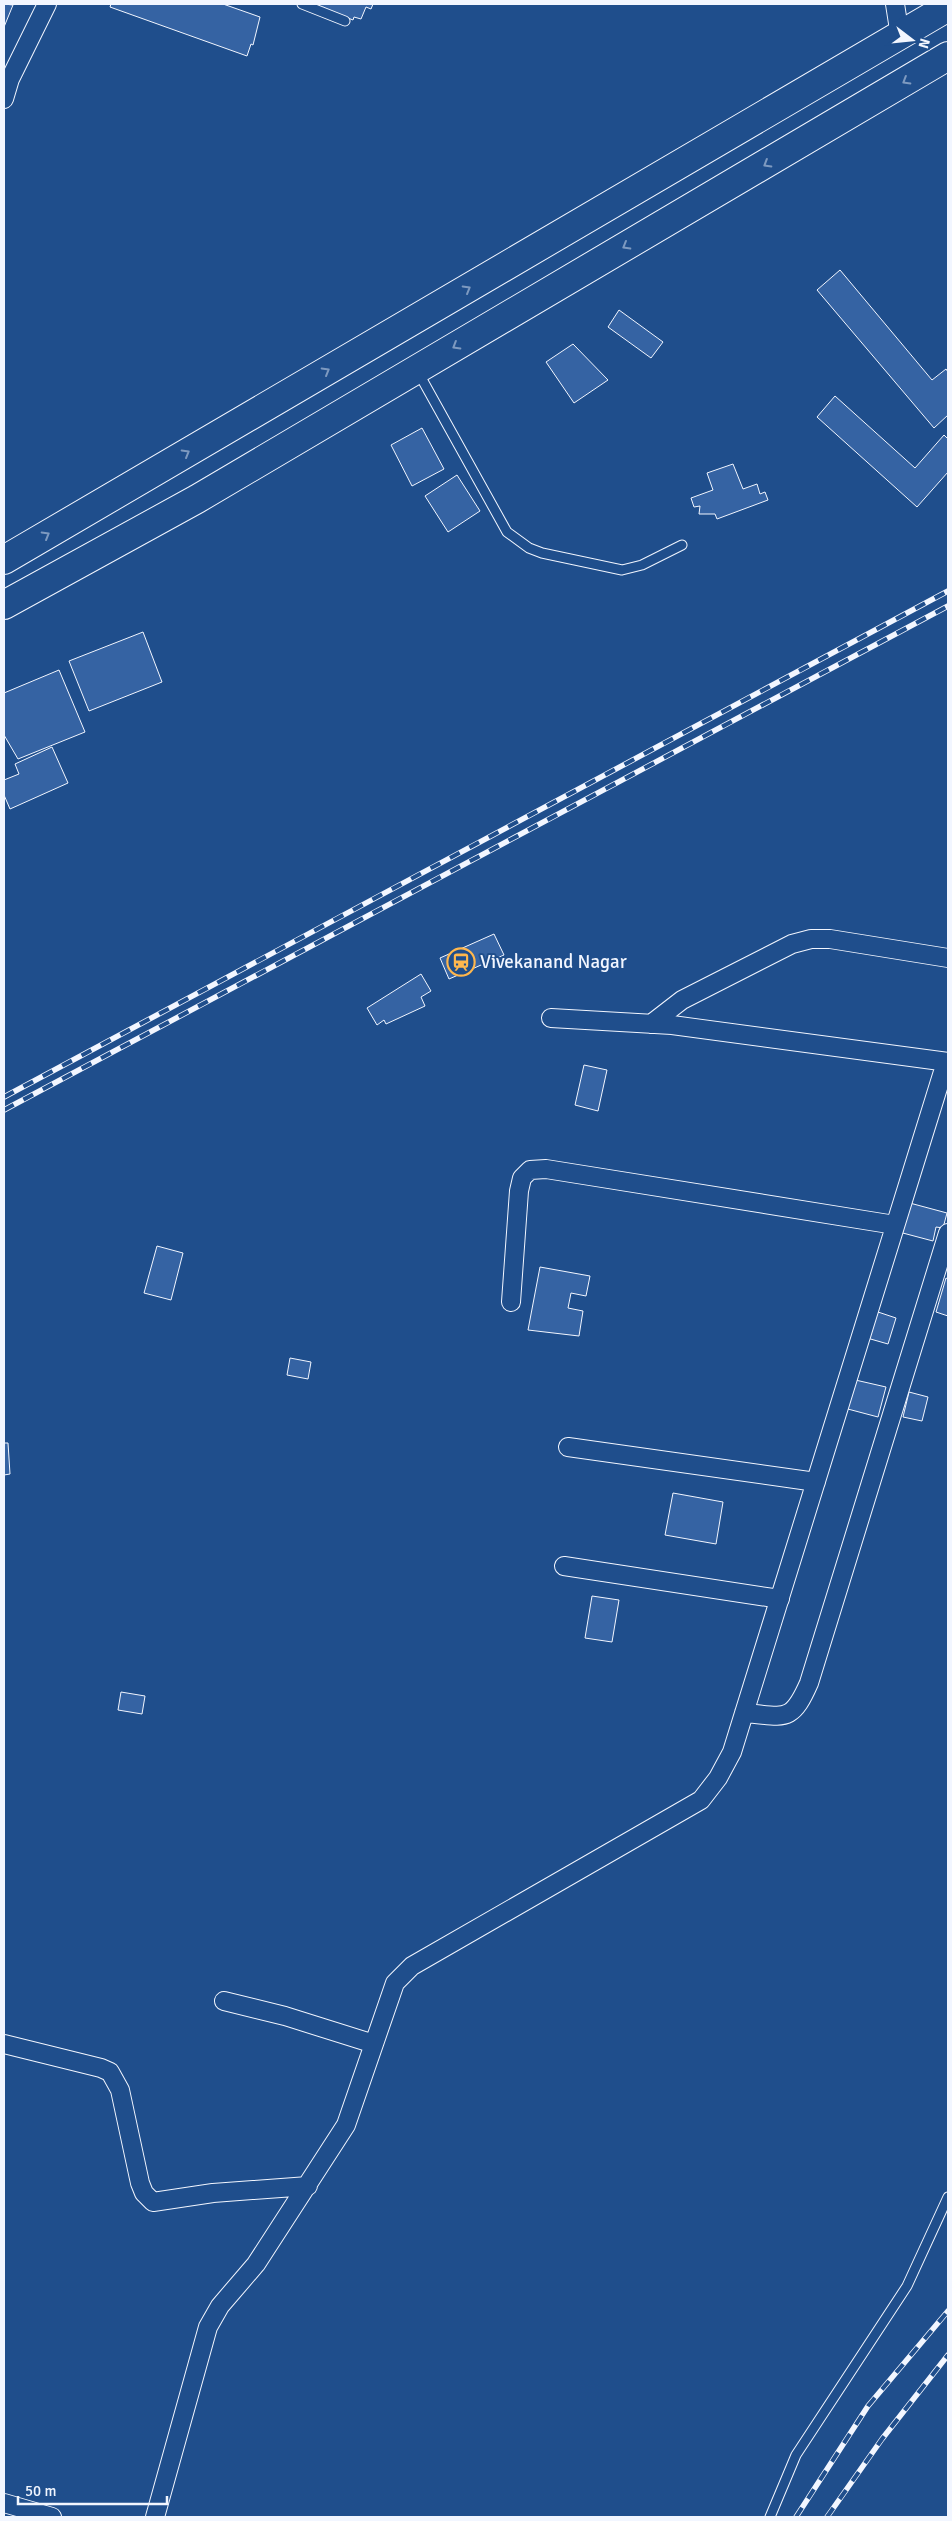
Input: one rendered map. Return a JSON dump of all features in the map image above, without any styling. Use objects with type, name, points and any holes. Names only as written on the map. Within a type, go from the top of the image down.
[{"type":"highway","points":[[4,560],[948,8]]},
{"type":"highway","points":[[6,599],[197,499],[948,56]]},
{"type":"highway","points":[[694,156],[718,193]]},
{"type":"street","points":[[4,99],[7,78],[47,4]]},
{"type":"street","points":[[896,4],[900,36]]},
{"type":"street","points":[[651,1024],[682,1000],[792,944],[811,939],[830,939],[948,958]]},
{"type":"street","points":[[155,2517],[208,2327],[220,2306],[256,2264],[346,2125],[395,1983],[412,1966],[700,1800],[718,1778],[732,1752],[947,1062],[651,1024],[551,1018]]},
{"type":"street","points":[[511,1302],[519,1192],[522,1178],[530,1170],[546,1169],[895,1225]]},
{"type":"street","points":[[744,1713],[786,1716],[796,1709],[809,1683],[948,1233]]},
{"type":"street","points":[[568,1447],[816,1482]]},
{"type":"street","points":[[564,1566],[780,1599]]},
{"type":"street","points":[[224,2001],[285,2016],[374,2044]]},
{"type":"street","points":[[4,2044],[101,2068],[110,2072],[120,2090],[140,2183],[144,2193],[153,2202],[212,2193],[308,2186]]},
{"type":"street","points":[[4,2503],[52,2517]]},
{"type":"lane","points":[[302,4],[345,21]]},
{"type":"lane","points":[[416,369],[506,532],[529,548],[622,570],[642,565],[682,545]]},
{"type":"lane","points":[[770,2517],[796,2455],[907,2286],[948,2197]]},
{"type":"building","points":[[4,4],[13,5],[4,27]]},
{"type":"building","points":[[111,4],[223,4],[260,17],[253,45],[251,44],[247,56],[110,7]]},
{"type":"building","points":[[313,4],[373,4],[371,9],[366,7],[361,19],[354,17],[353,20]]},
{"type":"building","points":[[840,270],[932,380],[946,369],[948,372],[948,415],[934,428],[817,290]]},
{"type":"building","points":[[619,310],[663,342],[651,358],[608,327]]},
{"type":"building","points":[[573,344],[608,380],[574,403],[546,362]]},
{"type":"building","points":[[835,396],[915,468],[944,435],[948,439],[948,472],[917,507],[817,417]]},
{"type":"building","points":[[422,428],[444,469],[412,486],[391,445]]},
{"type":"building","points":[[733,464],[743,489],[757,484],[760,494],[765,492],[768,500],[717,519],[715,514],[699,514],[700,506],[694,507],[691,498],[713,490],[707,473]]},
{"type":"building","points":[[457,475],[480,511],[448,532],[425,496]]},
{"type":"building","points":[[143,632],[162,682],[89,711],[69,661]]},
{"type":"building","points":[[59,670],[85,732],[18,759],[4,735],[4,693]]},
{"type":"building","points":[[52,747],[68,783],[10,809],[4,795],[4,780],[19,774],[15,764]]},
{"type":"building","points":[[494,934],[504,955],[449,979],[440,958]]},
{"type":"building","points":[[421,974],[431,991],[421,997],[425,1006],[386,1024],[384,1020],[377,1025],[367,1008]]},
{"type":"building","points":[[584,1065],[607,1070],[598,1111],[575,1105]]},
{"type":"building","points":[[906,1202],[947,1213],[943,1228],[936,1227],[933,1241],[899,1232]]},
{"type":"building","points":[[157,1246],[183,1253],[171,1300],[144,1293]]},
{"type":"building","points":[[540,1267],[590,1276],[586,1296],[571,1293],[568,1308],[583,1311],[579,1336],[528,1330]]},
{"type":"building","points":[[946,1278],[948,1279],[948,1316],[936,1312]]},
{"type":"building","points":[[875,1311],[896,1318],[888,1344],[867,1338]]},
{"type":"building","points":[[290,1358],[311,1362],[308,1379],[287,1375]]},
{"type":"building","points":[[851,1379],[886,1387],[878,1417],[844,1408]]},
{"type":"building","points":[[909,1392],[928,1397],[922,1421],[903,1417]]},
{"type":"building","points":[[4,1443],[8,1443],[10,1474],[4,1475]]},
{"type":"building","points":[[673,1493],[723,1502],[716,1544],[665,1535]]},
{"type":"building","points":[[592,1596],[619,1600],[612,1642],[585,1638]]},
{"type":"building","points":[[121,1692],[145,1696],[142,1714],[118,1710]]},
{"type":"railway","points":[[4,1097],[948,591]]},
{"type":"railway","points":[[4,1110],[948,606]]},
{"type":"railway","points":[[796,2517],[868,2406],[948,2311]]},
{"type":"railway","points":[[827,2517],[882,2439],[948,2355]]},
{"type":"place","name":"Vivekanand Nagar","points":[[461,962]]}]
